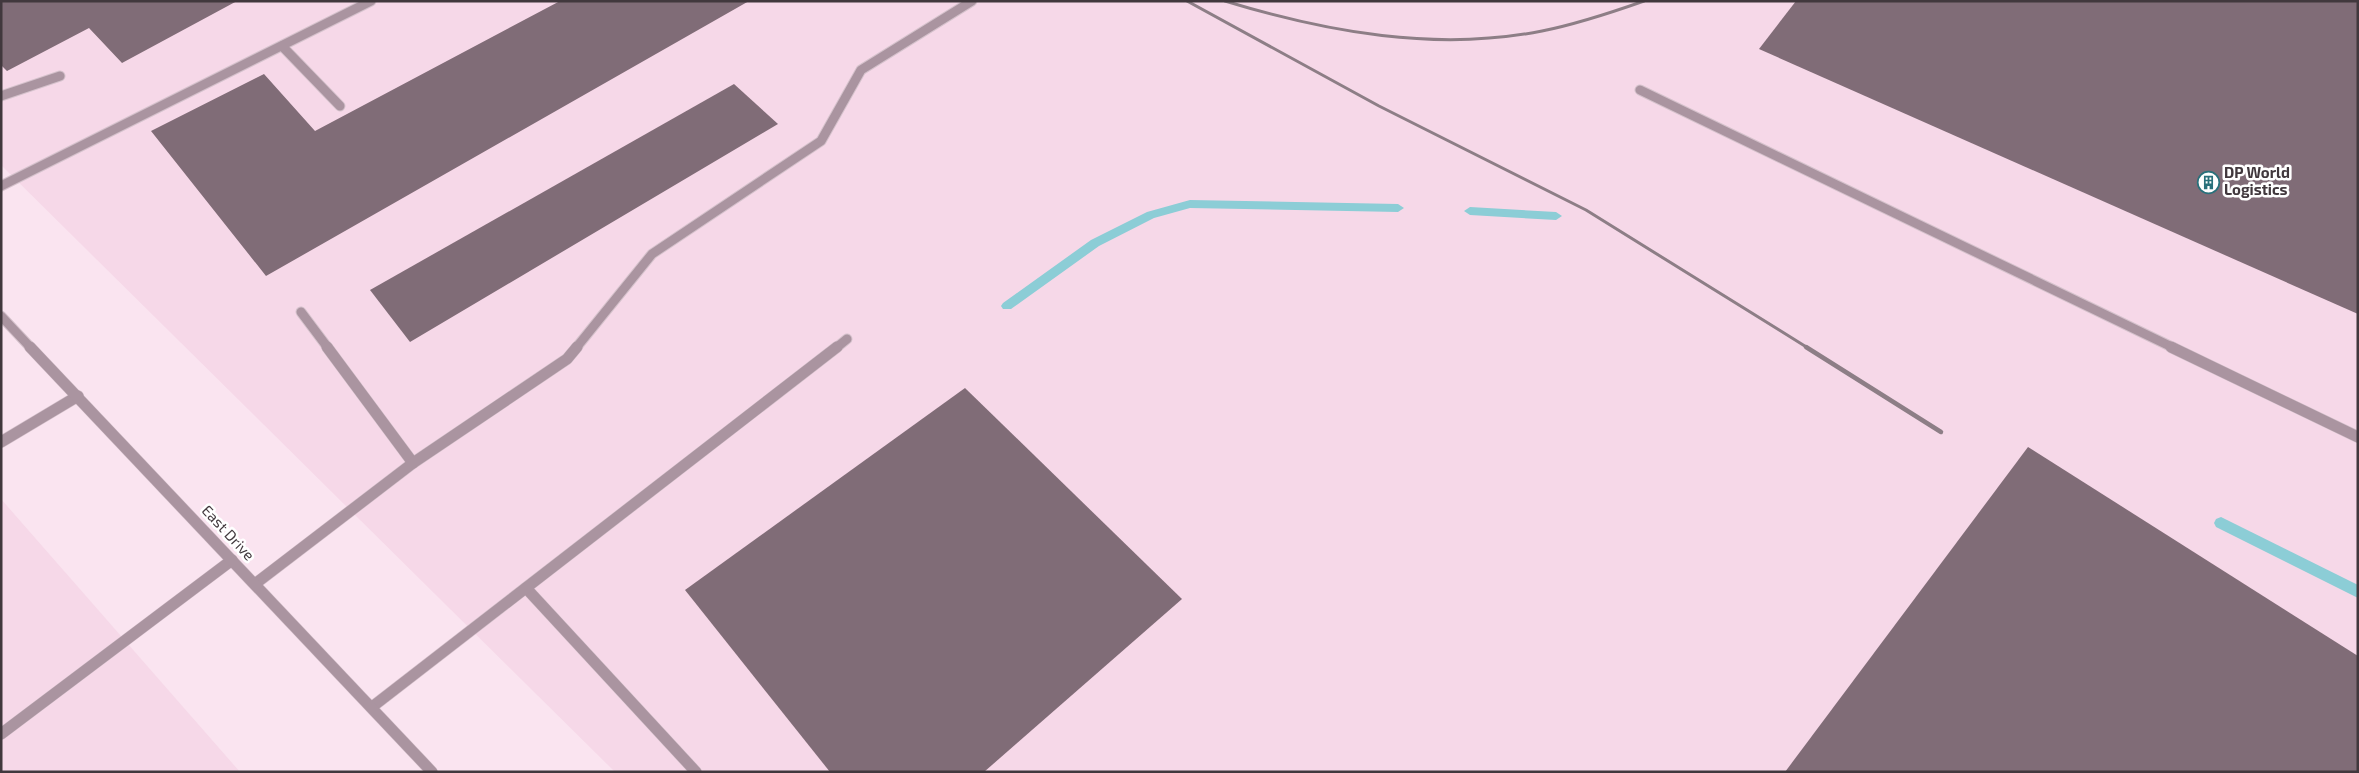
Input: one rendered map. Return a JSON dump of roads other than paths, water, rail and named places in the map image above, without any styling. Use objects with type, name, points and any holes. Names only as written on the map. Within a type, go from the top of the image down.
[{"type":"street","points":[[1,186],[371,1]]},
{"type":"street","points":[[255,584],[413,463],[567,359],[652,254],[821,141],[861,70],[972,1]]},
{"type":"street","points":[[282,46],[340,106]]},
{"type":"street","points":[[1,96],[60,76]]},
{"type":"street","points":[[1640,90],[2358,436]]},
{"type":"street","points":[[301,312],[413,463]]},
{"type":"street","name":"East Drive","points":[[1,316],[432,772]]},
{"type":"street","points":[[372,707],[847,340]]},
{"type":"street","points":[[1,442],[78,396]]},
{"type":"street","points":[[1,734],[232,560]]},
{"type":"street","points":[[526,588],[696,772]]},
{"type":"waterway","points":[[1007,306],[1095,243],[1151,215],[1190,204],[1398,208]]},
{"type":"waterway","points":[[1470,211],[1556,216]]},
{"type":"waterway","points":[[2221,523],[2358,592]]},
{"type":"railway","points":[[1187,1],[1379,106],[1586,210],[1808,348]]},
{"type":"railway","points":[[1225,1],[1303,22],[1342,30],[1382,36],[1462,40],[1542,31],[1593,18],[1644,1]]},
{"type":"railway","points":[[1806,347],[1941,432]]},
{"type":"place","name":"DP World Logistics","points":[[2208,182]]}]
